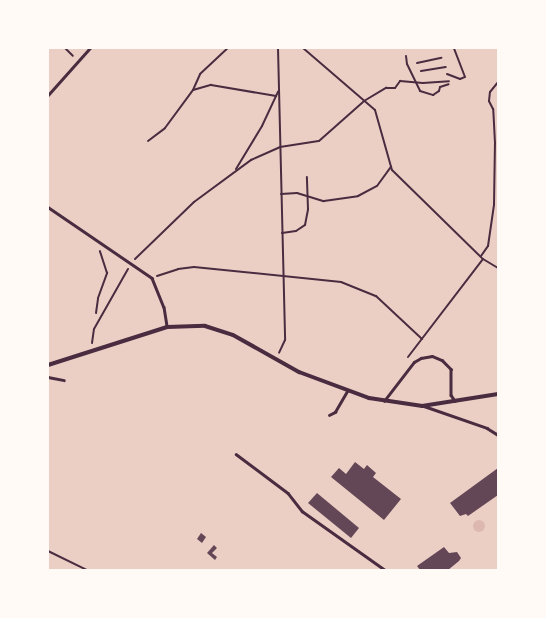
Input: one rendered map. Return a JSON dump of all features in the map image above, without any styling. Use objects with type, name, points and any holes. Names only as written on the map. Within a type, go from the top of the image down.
[{"type":"street","points":[[48,364],[167,327],[218,328],[299,372],[347,391],[384,402],[422,406],[457,402],[498,394]]},
{"type":"lane","points":[[48,95],[90,48]]},
{"type":"lane","points":[[48,207],[131,262],[152,278],[164,307],[167,327]]},
{"type":"lane","points":[[384,402],[414,362],[426,356],[437,358],[447,364],[451,370],[451,396],[457,402]]},
{"type":"lane","points":[[48,377],[64,380]]},
{"type":"lane","points":[[329,415],[335,412],[347,391]]},
{"type":"lane","points":[[445,403],[451,391]]},
{"type":"lane","points":[[422,406],[487,428],[498,435]]},
{"type":"lane","points":[[236,454],[288,493],[302,511],[385,570]]},
{"type":"path","points":[[65,48],[78,61]]},
{"type":"path","points":[[148,141],[165,128],[193,90],[200,74],[228,48]]},
{"type":"path","points":[[276,359],[285,340],[282,274],[278,48]]},
{"type":"path","points":[[304,48],[375,110],[391,167],[426,205],[484,259],[498,268]]},
{"type":"path","points":[[447,74],[460,79],[465,77],[454,48]]},
{"type":"path","points":[[90,351],[94,329],[131,262],[194,202],[235,170],[280,147],[319,141],[364,100],[386,88],[395,88],[400,81],[414,82],[423,84],[449,82],[440,86],[439,91],[433,95],[420,91],[414,82],[406,56]]},
{"type":"path","points":[[417,63],[441,58]]},
{"type":"path","points":[[421,71],[446,67]]},
{"type":"path","points":[[481,256],[488,246],[494,205],[493,109],[489,101],[490,92],[498,82]]},
{"type":"path","points":[[193,90],[210,85],[276,96]]},
{"type":"path","points":[[235,170],[252,143],[279,90]]},
{"type":"path","points":[[281,194],[308,195],[324,201],[358,196],[377,186],[391,167]]},
{"type":"path","points":[[282,233],[296,231],[305,225],[308,195],[307,177]]},
{"type":"path","points":[[96,313],[98,298],[107,273],[98,241]]},
{"type":"path","points":[[406,359],[484,259]]},
{"type":"path","points":[[152,278],[178,269],[194,267],[282,274],[329,280],[365,290],[386,303],[422,339]]},
{"type":"path","points":[[498,282],[498,295]]},
{"type":"path","points":[[48,551],[87,570]]},
{"type":"shaded area","points":[[48,48],[498,48],[498,570],[48,570]]},
{"type":"shaded area","points":[[481,520],[484,521],[484,531],[477,532],[474,531],[473,524],[474,521]]},
{"type":"building","points":[[355,462],[364,469],[367,465],[376,473],[373,477],[401,499],[384,520],[331,477],[339,468],[346,474]]},
{"type":"building","points":[[498,468],[498,495],[468,516],[466,514],[460,516],[450,503]]},
{"type":"building","points":[[317,493],[359,528],[351,538],[308,503]]},
{"type":"building","points":[[201,533],[206,537],[202,543],[197,539]]},
{"type":"building","points":[[214,545],[217,548],[212,553],[217,557],[215,560],[207,553]]},
{"type":"building","points":[[444,547],[449,553],[457,552],[461,558],[459,561],[448,570],[420,570],[417,566]]}]
